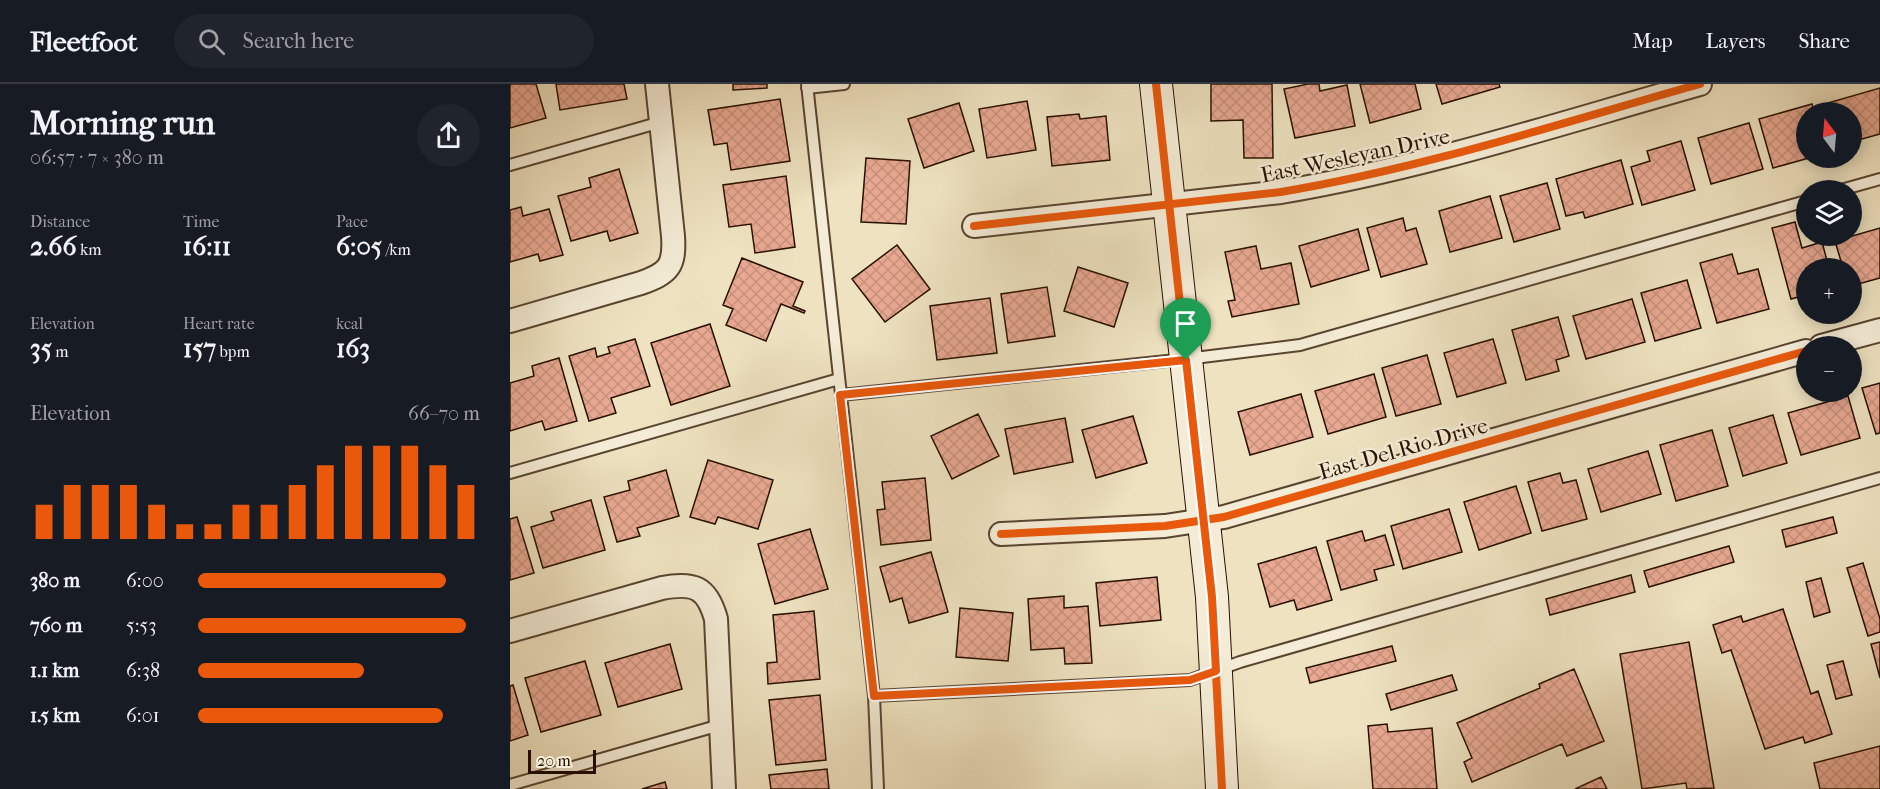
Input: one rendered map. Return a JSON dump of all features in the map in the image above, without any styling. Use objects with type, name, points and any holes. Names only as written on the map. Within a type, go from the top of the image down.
[{"type":"street","points":[[510,321],[641,283],[662,274],[669,268],[673,258],[674,242],[657,84]]},
{"type":"street","points":[[1156,84],[1205,521],[1212,597],[1222,789]]},
{"type":"street","name":"East Wesleyan Drive","points":[[974,226],[1281,192],[1379,173],[1430,161],[1700,84]]},
{"type":"street","points":[[1858,336],[1880,330]]},
{"type":"street","name":"East Del Rio Drive","points":[[1001,534],[1165,526],[1205,521],[1796,354]]},
{"type":"street","points":[[510,631],[662,588],[688,585],[699,589],[707,596],[716,619],[724,789]]},
{"type":"lane","points":[[844,84],[807,86],[874,696],[879,789]]},
{"type":"lane","points":[[510,165],[661,122]]},
{"type":"lane","points":[[1862,184],[1880,179]]},
{"type":"lane","points":[[840,395],[1186,360],[1300,345],[1796,204]]},
{"type":"lane","points":[[510,473],[839,379]]},
{"type":"lane","points":[[874,696],[1190,680],[1242,661],[1880,478]]},
{"type":"lane","points":[[510,785],[720,725]]},
{"type":"building","points":[[510,84],[536,84],[546,118],[510,128]]},
{"type":"building","points":[[556,84],[624,84],[627,99],[560,110]]},
{"type":"building","points":[[733,84],[767,84],[767,88],[733,90]]},
{"type":"building","points":[[1211,84],[1272,84],[1273,158],[1244,158],[1243,120],[1211,121]]},
{"type":"building","points":[[1319,84],[1320,91],[1347,85],[1355,126],[1295,138],[1284,89]]},
{"type":"building","points":[[1360,84],[1415,84],[1421,109],[1370,123]]},
{"type":"building","points":[[1436,84],[1499,84],[1500,87],[1442,104]]},
{"type":"building","points":[[1880,88],[1880,134],[1862,139],[1862,102],[1831,102]]},
{"type":"building","points":[[780,99],[790,161],[731,170],[727,143],[714,145],[708,110]]},
{"type":"building","points":[[1027,101],[1036,150],[987,158],[979,109]]},
{"type":"building","points":[[959,103],[974,151],[924,168],[908,119]]},
{"type":"building","points":[[1796,109],[1796,162],[1773,168],[1759,119]]},
{"type":"building","points":[[1079,114],[1080,119],[1106,116],[1110,160],[1052,166],[1047,117]]},
{"type":"building","points":[[1749,123],[1763,169],[1711,184],[1698,138]]},
{"type":"building","points":[[1681,141],[1695,190],[1642,205],[1631,167],[1650,161],[1647,151]]},
{"type":"building","points":[[866,158],[910,161],[906,224],[861,222]]},
{"type":"building","points":[[1621,160],[1633,204],[1585,218],[1583,212],[1566,216],[1556,179]]},
{"type":"building","points":[[619,169],[638,233],[610,241],[607,231],[571,241],[558,196],[591,187],[589,178]]},
{"type":"building","points":[[786,176],[795,247],[755,253],[751,224],[729,227],[723,185]]},
{"type":"building","points":[[1547,183],[1560,229],[1514,242],[1500,196]]},
{"type":"building","points":[[1490,196],[1502,238],[1450,252],[1439,211]]},
{"type":"building","points":[[521,207],[523,216],[549,209],[563,255],[540,261],[538,254],[510,262],[510,210]]},
{"type":"building","points":[[1403,218],[1406,231],[1416,228],[1427,264],[1381,277],[1367,228]]},
{"type":"building","points":[[1795,222],[1796,246],[1802,248],[1823,246],[1826,258],[1796,258],[1796,298],[1791,299],[1772,228]]},
{"type":"building","points":[[1880,228],[1880,278],[1862,283],[1862,258],[1840,258],[1836,246],[1862,246],[1862,233]]},
{"type":"building","points":[[1358,229],[1369,270],[1311,287],[1299,246]]},
{"type":"building","points":[[897,245],[930,289],[885,322],[852,279]]},
{"type":"building","points":[[1256,246],[1261,269],[1291,263],[1299,304],[1232,317],[1228,301],[1235,300],[1225,252]]},
{"type":"building","points":[[1732,254],[1738,274],[1758,269],[1769,309],[1717,323],[1700,263]]},
{"type":"building","points":[[742,258],[803,282],[793,306],[805,311],[804,313],[781,304],[766,341],[726,325],[733,309],[723,305]]},
{"type":"building","points":[[1078,267],[1128,283],[1114,327],[1064,311]]},
{"type":"building","points":[[1687,280],[1701,328],[1655,341],[1641,293]]},
{"type":"building","points":[[1047,287],[1055,336],[1008,343],[1001,294]]},
{"type":"building","points":[[990,298],[997,353],[937,360],[930,306]]},
{"type":"building","points":[[1632,299],[1645,342],[1586,359],[1573,316]]},
{"type":"building","points":[[1558,317],[1569,356],[1556,360],[1559,371],[1526,380],[1512,330]]},
{"type":"building","points":[[710,324],[730,386],[671,405],[651,343]]},
{"type":"building","points":[[635,339],[650,386],[611,398],[616,413],[589,421],[569,356],[595,348],[597,357],[610,353],[608,347]]},
{"type":"building","points":[[1493,339],[1506,383],[1457,397],[1444,353]]},
{"type":"building","points":[[1427,355],[1441,404],[1396,416],[1382,368]]},
{"type":"building","points":[[559,358],[577,421],[545,430],[542,421],[510,431],[510,383],[534,376],[532,366]]},
{"type":"building","points":[[1374,374],[1386,417],[1328,434],[1315,391]]},
{"type":"building","points":[[1880,383],[1880,433],[1876,434],[1862,388]]},
{"type":"building","points":[[1301,394],[1313,437],[1250,455],[1238,412]]},
{"type":"building","points":[[1827,402],[1850,402],[1860,438],[1801,455],[1788,413]]},
{"type":"building","points":[[978,414],[999,456],[952,479],[931,436]]},
{"type":"building","points":[[1773,415],[1787,463],[1743,476],[1729,428]]},
{"type":"building","points":[[1133,416],[1147,463],[1096,478],[1082,430]]},
{"type":"building","points":[[1065,418],[1073,462],[1014,474],[1005,429]]},
{"type":"building","points":[[1712,430],[1728,486],[1676,501],[1660,445]]},
{"type":"building","points":[[1648,451],[1661,494],[1601,512],[1588,469]]},
{"type":"building","points":[[708,460],[773,480],[758,529],[718,517],[715,524],[690,517]]},
{"type":"building","points":[[666,470],[679,516],[637,528],[640,536],[617,542],[604,497],[630,490],[628,481]]},
{"type":"building","points":[[1560,473],[1563,483],[1576,480],[1587,519],[1542,531],[1528,482]]},
{"type":"building","points":[[925,478],[931,540],[881,545],[877,510],[885,509],[882,482]]},
{"type":"building","points":[[1516,486],[1531,533],[1479,550],[1464,502]]},
{"type":"building","points":[[591,500],[605,550],[543,568],[531,527],[554,520],[551,512]]},
{"type":"building","points":[[1449,509],[1462,552],[1403,569],[1391,526]]},
{"type":"building","points":[[517,517],[534,573],[510,580],[510,519]]},
{"type":"building","points":[[1833,517],[1837,533],[1786,547],[1782,530]]},
{"type":"building","points":[[810,529],[828,589],[775,604],[758,544]]},
{"type":"building","points":[[1362,531],[1365,541],[1385,535],[1394,565],[1374,570],[1377,580],[1341,590],[1327,541]]},
{"type":"building","points":[[1729,546],[1734,562],[1649,587],[1644,571]]},
{"type":"building","points":[[1316,547],[1332,600],[1297,610],[1294,600],[1270,607],[1258,564]]},
{"type":"building","points":[[931,552],[948,612],[909,623],[902,598],[890,602],[880,567]]},
{"type":"building","points":[[1863,563],[1880,619],[1880,632],[1868,636],[1847,568]]},
{"type":"building","points":[[1631,575],[1635,592],[1550,615],[1546,599]]},
{"type":"building","points":[[1157,577],[1161,620],[1100,626],[1096,583]]},
{"type":"building","points":[[1821,578],[1830,612],[1814,617],[1806,582]]},
{"type":"building","points":[[1064,596],[1064,608],[1088,606],[1092,663],[1065,664],[1064,648],[1031,650],[1028,599]]},
{"type":"building","points":[[960,608],[1013,613],[1008,661],[956,657]]},
{"type":"building","points":[[1783,609],[1811,694],[1818,691],[1832,734],[1805,743],[1803,737],[1765,749],[1731,650],[1722,653],[1713,625],[1741,616],[1743,622]]},
{"type":"building","points":[[814,611],[820,679],[768,684],[767,663],[777,662],[773,615]]},
{"type":"building","points":[[1689,642],[1714,788],[1687,789],[1686,783],[1642,789],[1620,654]]},
{"type":"building","points":[[1880,642],[1880,678],[1871,644]]},
{"type":"building","points":[[670,644],[682,689],[618,707],[605,663]]},
{"type":"building","points":[[1392,646],[1396,661],[1310,683],[1306,668]]},
{"type":"building","points":[[585,661],[601,715],[541,732],[525,678]]},
{"type":"building","points":[[1843,661],[1852,695],[1836,699],[1827,665]]},
{"type":"building","points":[[1574,669],[1604,741],[1567,756],[1562,744],[1472,782],[1464,762],[1472,758],[1457,723],[1540,688],[1539,684]]},
{"type":"building","points":[[1452,675],[1457,690],[1391,710],[1386,694]]},
{"type":"building","points":[[513,685],[528,735],[510,741],[510,686]]},
{"type":"building","points":[[820,695],[826,760],[776,765],[769,700]]},
{"type":"building","points":[[1387,724],[1388,732],[1432,728],[1437,789],[1373,789],[1368,726]]},
{"type":"building","points":[[1880,746],[1880,789],[1820,789],[1814,763]]},
{"type":"building","points":[[827,769],[829,789],[771,789],[769,775]]},
{"type":"building","points":[[1601,777],[1607,789],[1575,789]]},
{"type":"building","points":[[665,782],[667,789],[642,789]]},
{"type":"cycle path","points":[[1156,84],[1212,597],[1222,789]]},
{"type":"cycle path","points":[[974,226],[1281,192],[1334,182],[1440,158],[1700,84]]},
{"type":"cycle path","points":[[1001,534],[1165,526],[1224,517],[1796,354]]},
{"type":"route","points":[[1186,360],[1205,521],[1216,671],[1190,680],[874,696],[840,395],[1186,360]]}]
